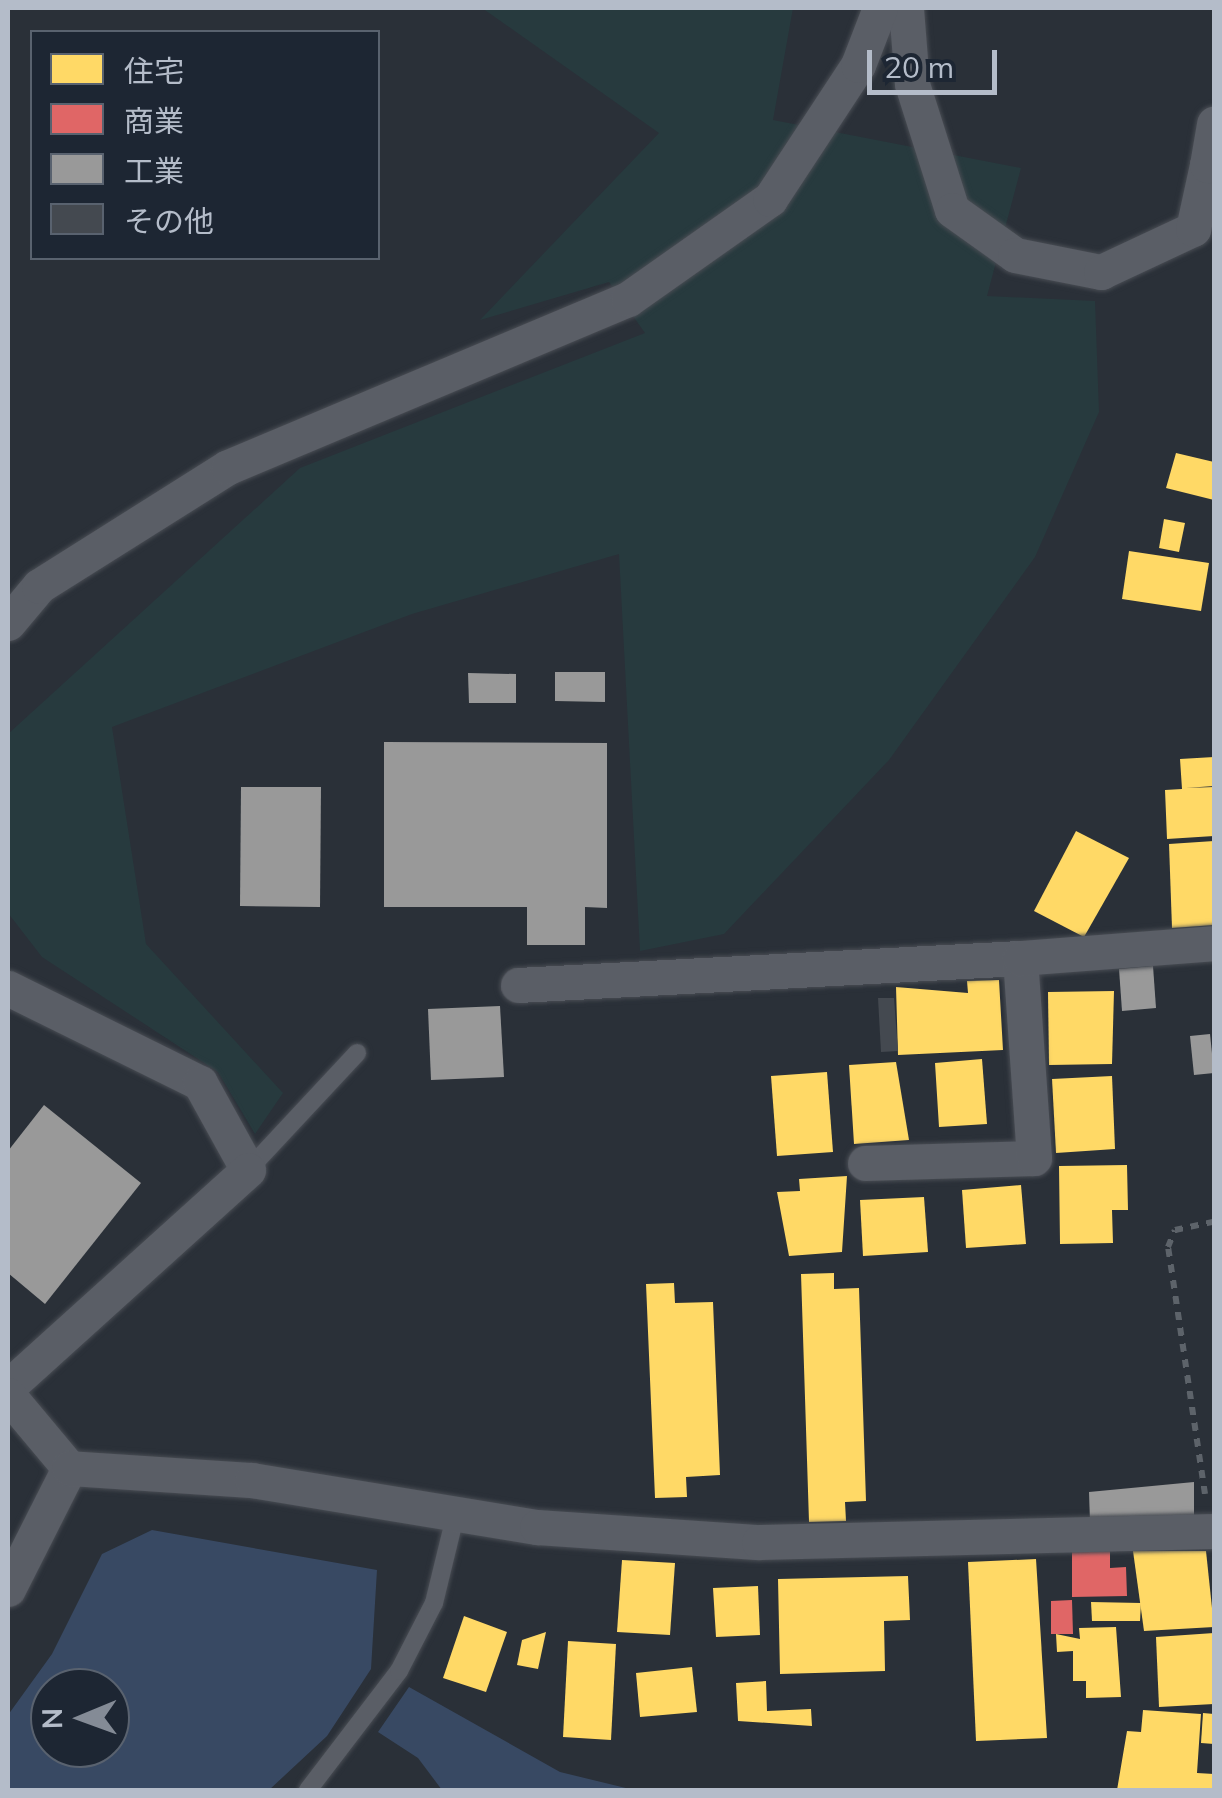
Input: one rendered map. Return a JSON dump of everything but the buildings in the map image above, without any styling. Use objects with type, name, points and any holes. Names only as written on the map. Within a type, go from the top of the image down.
[{"type":"street","points":[[8,623],[39,586],[228,467],[628,299],[770,199],[858,65],[880,8]]},
{"type":"street","points":[[906,8],[912,84],[952,210],[1015,256],[1102,272],[1193,228],[1211,166],[1214,124]]},
{"type":"street","points":[[518,985],[1020,958],[1214,943]]},
{"type":"street","points":[[866,1163],[1034,1158],[1020,958]]},
{"type":"street","points":[[8,988],[200,1083],[248,1170],[8,1391],[68,1468]]},
{"type":"street","points":[[68,1468],[156,1469],[456,1513],[759,1542],[1214,1531]]},
{"type":"street","points":[[8,1589],[68,1468]]},
{"type":"lane","points":[[248,1170],[357,1052]]},
{"type":"lane","points":[[308,1790],[399,1671],[434,1603],[456,1513]]},
{"type":"path","points":[[1214,1222],[1175,1230],[1168,1247],[1214,1531]]},
{"type":"green space","points":[[482,8],[793,8],[773,120],[1021,168],[987,296],[1095,301],[1099,412],[1035,557],[889,760],[724,934],[640,951],[619,554],[412,614],[112,727],[146,944],[283,1093],[255,1134],[218,1072],[42,957],[8,913],[8,734],[300,468],[645,333],[609,282],[480,320],[659,133]]},
{"type":"water","points":[[152,1530],[377,1570],[371,1669],[327,1736],[269,1790],[8,1790],[8,1715],[30,1684],[30,1768],[130,1768],[130,1668],[42,1668],[102,1554]]},
{"type":"water","points":[[409,1687],[560,1772],[634,1790],[442,1790],[418,1758],[378,1732]]}]
